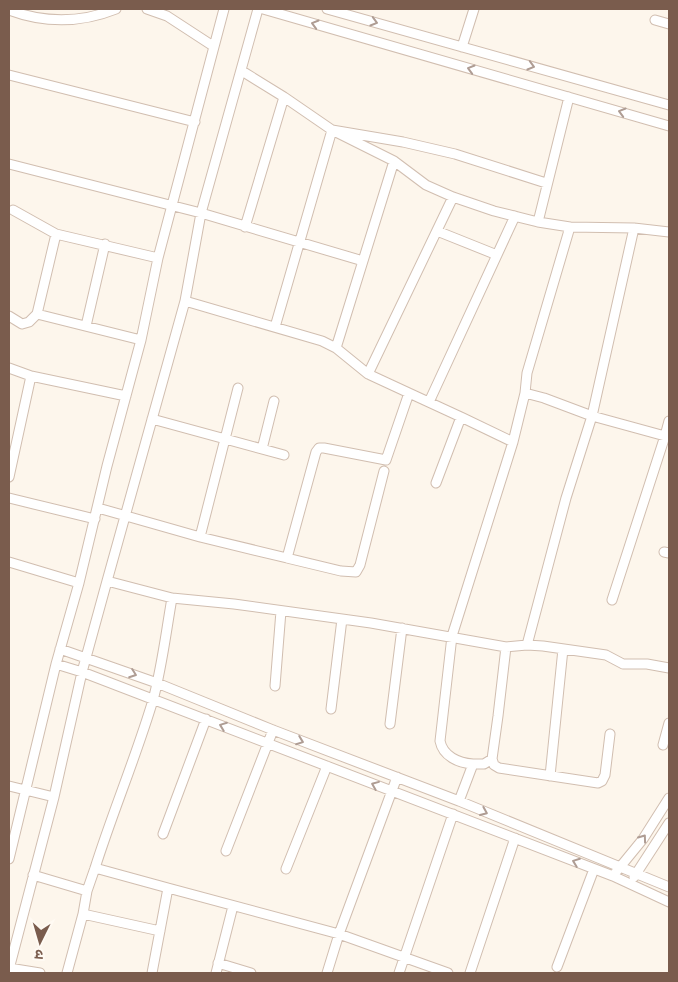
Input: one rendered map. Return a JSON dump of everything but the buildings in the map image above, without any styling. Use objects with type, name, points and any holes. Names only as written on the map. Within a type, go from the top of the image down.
[{"type":"street","points":[[9,10],[36,13],[62,20],[116,9]]},
{"type":"street","points":[[147,9],[168,12],[213,46]]},
{"type":"street","points":[[9,859],[56,664],[141,340],[158,258],[224,9]]},
{"type":"street","points":[[40,973],[9,968],[54,797],[82,672],[185,300],[201,213],[258,9]]},
{"type":"street","points":[[263,9],[669,126]]},
{"type":"street","points":[[327,9],[669,105]]},
{"type":"street","points":[[462,47],[474,9]]},
{"type":"street","points":[[655,20],[669,24]]},
{"type":"street","points":[[242,71],[332,130],[394,161],[426,185],[453,197],[494,211],[570,228],[634,228],[669,232]]},
{"type":"street","points":[[9,75],[195,122]]},
{"type":"street","points":[[538,222],[546,183],[569,96]]},
{"type":"street","points":[[245,227],[284,97]]},
{"type":"street","points":[[332,130],[403,142],[455,154],[546,183]]},
{"type":"street","points":[[275,328],[298,242],[332,130]]},
{"type":"street","points":[[336,348],[394,161]]},
{"type":"street","points":[[9,164],[201,213],[363,261]]},
{"type":"street","points":[[368,374],[453,197]]},
{"type":"street","points":[[9,218],[11,208],[56,234],[106,244],[158,258]]},
{"type":"street","points":[[428,402],[515,216]]},
{"type":"street","points":[[492,759],[484,764],[462,763],[449,756],[441,748],[440,741],[452,636],[513,442],[525,393],[527,373],[570,228]]},
{"type":"street","points":[[527,645],[566,498],[592,416],[634,228]]},
{"type":"street","points":[[437,230],[497,255]]},
{"type":"street","points":[[9,316],[22,324],[29,322],[37,314],[56,234]]},
{"type":"street","points":[[86,326],[106,244]]},
{"type":"street","points":[[185,300],[322,341],[336,348],[368,374],[513,442]]},
{"type":"street","points":[[37,314],[141,340]]},
{"type":"street","points":[[9,368],[31,376],[126,396]]},
{"type":"street","points":[[9,477],[31,376]]},
{"type":"street","points":[[200,537],[238,388]]},
{"type":"street","points":[[525,393],[592,416],[665,436]]},
{"type":"street","points":[[287,558],[316,452],[319,448],[324,448],[386,460],[409,394]]},
{"type":"street","points":[[262,449],[274,401]]},
{"type":"street","points":[[436,482],[461,417]]},
{"type":"street","points":[[152,419],[284,455]]},
{"type":"street","points":[[612,600],[669,421]]},
{"type":"street","points":[[98,508],[200,537],[341,571],[356,572],[360,565],[384,471]]},
{"type":"street","points":[[9,498],[95,519]]},
{"type":"street","points":[[9,562],[79,582]]},
{"type":"street","points":[[107,581],[172,598],[281,610],[506,646],[527,645],[606,655],[623,664],[648,664],[669,668]]},
{"type":"street","points":[[67,973],[84,914],[87,891],[135,756],[153,699],[172,598]]},
{"type":"street","points":[[274,686],[281,610]]},
{"type":"street","points":[[331,710],[342,619]]},
{"type":"street","points":[[390,724],[402,628]]},
{"type":"street","points":[[506,646],[492,759],[494,765],[500,768],[598,783],[602,781],[605,775],[610,734]]},
{"type":"street","points":[[60,649],[156,683],[272,730],[459,801],[669,887]]},
{"type":"street","points":[[550,776],[563,649]]},
{"type":"street","points":[[56,664],[82,672],[594,868],[669,902]]},
{"type":"street","points":[[163,834],[206,720]]},
{"type":"street","points":[[663,745],[669,722]]},
{"type":"street","points":[[226,851],[272,730]]},
{"type":"street","points":[[459,801],[473,764]]},
{"type":"street","points":[[286,870],[327,766]]},
{"type":"street","points":[[327,973],[339,934],[397,777]]},
{"type":"street","points":[[9,786],[54,797]]},
{"type":"street","points":[[613,876],[643,839],[669,798]]},
{"type":"street","points":[[399,973],[453,814]]},
{"type":"street","points":[[629,884],[669,823]]},
{"type":"street","points":[[470,973],[515,838]]},
{"type":"street","points":[[95,868],[339,934],[448,973]]},
{"type":"street","points":[[557,966],[594,868]]},
{"type":"street","points":[[33,875],[87,891]]},
{"type":"street","points":[[152,973],[168,888]]},
{"type":"street","points":[[216,973],[233,906]]},
{"type":"street","points":[[84,914],[160,931]]},
{"type":"street","points":[[218,963],[251,973]]}]
